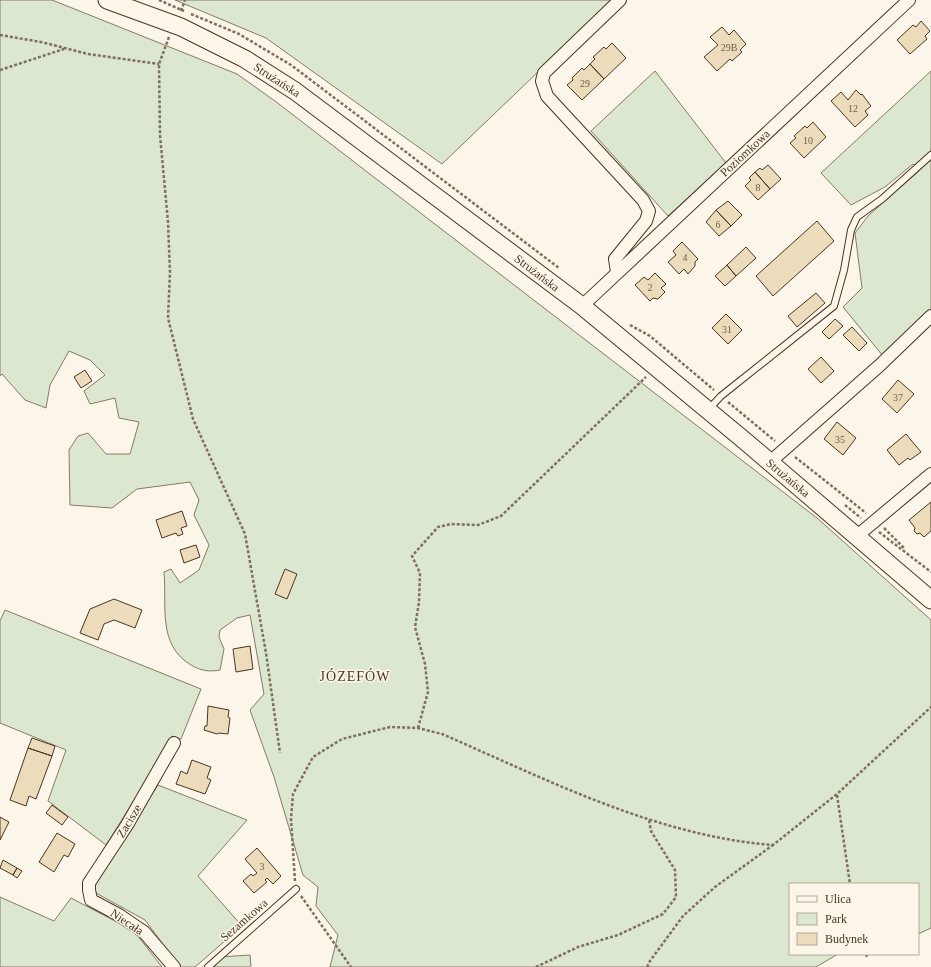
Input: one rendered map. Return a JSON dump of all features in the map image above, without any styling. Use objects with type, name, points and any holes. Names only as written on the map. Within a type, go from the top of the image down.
[{"type":"main road","name":"Strużańska","points":[[107,0],[175,24],[245,60],[295,91],[582,306],[770,462],[931,600]]},
{"type":"street","points":[[617,272],[615,259],[646,221],[649,211],[643,200],[547,96],[542,81],[544,73],[620,0]]},
{"type":"street","name":"Poziomkowa","points":[[582,306],[909,0]]},
{"type":"street","points":[[770,462],[879,366],[931,316]]},
{"type":"street","points":[[857,536],[931,474]]},
{"type":"street","name":"Zacisze","points":[[91,900],[89,883],[127,825],[174,743]]},
{"type":"street","name":"Niecała","points":[[91,900],[119,915],[144,932],[174,967]]},
{"type":"lane","points":[[708,410],[721,396],[834,306],[844,270],[851,230],[858,218],[882,199],[931,155]]},
{"type":"lane","name":"Sezamkowa","points":[[208,967],[296,889]]},
{"type":"path","points":[[185,0],[159,64],[160,135],[168,222],[170,274],[168,318],[193,419],[245,534],[266,653],[280,753]]},
{"type":"path","points":[[0,35],[41,42],[88,54],[159,64]]},
{"type":"path","points":[[0,70],[64,49]]},
{"type":"path","points":[[626,322],[650,336],[721,396],[876,521],[896,538],[907,552],[931,572]]},
{"type":"path","points":[[418,728],[428,692],[425,664],[415,627],[419,602],[420,573],[412,556],[438,527],[450,524],[478,526],[501,516],[649,375]]},
{"type":"path","points":[[647,967],[683,916],[716,887],[773,845],[837,794],[931,707]]},
{"type":"path","points":[[351,967],[296,889],[291,819],[293,794],[313,757],[342,739],[390,727],[418,728],[442,734],[580,793],[649,820],[742,843],[773,845]]},
{"type":"path","points":[[837,794],[850,883]]},
{"type":"path","points":[[536,967],[578,948],[618,935],[663,914],[676,897],[675,870],[651,831],[649,820]]},
{"type":"green space","points":[[0,0],[52,0],[237,74],[275,101],[817,518],[931,620],[931,928],[919,934],[919,883],[789,883],[789,955],[836,955],[816,967],[330,967],[338,935],[316,906],[318,887],[303,875],[274,777],[250,710],[264,694],[250,615],[237,618],[220,630],[219,637],[224,649],[220,670],[213,671],[198,669],[191,665],[180,657],[173,647],[168,635],[165,611],[164,572],[171,569],[180,583],[199,570],[209,545],[194,515],[199,500],[190,482],[137,489],[112,508],[70,505],[69,450],[78,436],[88,433],[106,454],[130,454],[139,422],[119,418],[115,398],[90,404],[84,391],[105,375],[90,360],[69,351],[50,385],[46,408],[25,400],[2,374],[0,376]]},
{"type":"green space","points":[[175,0],[613,0],[442,164],[266,38]]},
{"type":"green space","points":[[655,71],[726,163],[668,216],[591,131]]},
{"type":"green space","points":[[931,71],[931,309],[883,356],[843,307],[862,288],[855,233],[868,216],[920,170],[913,164],[885,187],[851,205],[821,173]]},
{"type":"green space","points":[[5,610],[201,689],[181,739],[172,736],[167,748],[106,845],[48,801],[66,750],[0,723],[0,621]]},
{"type":"green space","points":[[158,785],[247,820],[198,876],[242,926],[195,967],[180,967],[145,920],[96,893],[94,884]]},
{"type":"green space","points":[[0,897],[54,921],[71,898],[134,931],[162,967],[0,967]]},
{"type":"green space","points":[[250,955],[251,966],[249,967],[206,967],[219,957]]},
{"type":"building","points":[[921,21],[930,31],[925,36],[927,39],[910,54],[897,40],[913,25],[916,27]]},
{"type":"building","points":[[722,27],[729,35],[734,30],[746,44],[740,50],[742,52],[732,61],[730,59],[717,71],[704,57],[718,45],[710,37]]},
{"type":"building","points":[[612,43],[626,58],[604,79],[590,64],[595,59],[593,57],[604,47],[606,49]]},
{"type":"building","points":[[590,64],[604,79],[582,100],[567,85],[582,68],[584,70]]},
{"type":"building","points":[[856,90],[861,95],[862,94],[871,106],[865,111],[868,115],[855,127],[831,101],[841,92],[848,100]]},
{"type":"building","points":[[813,122],[826,137],[804,158],[790,143],[796,138],[794,136],[805,126],[807,128]]},
{"type":"building","points":[[768,165],[781,179],[770,189],[755,172],[760,168],[762,170]]},
{"type":"building","points":[[755,172],[770,189],[758,200],[745,186],[751,180],[749,178]]},
{"type":"building","points":[[728,201],[742,215],[731,226],[716,210]]},
{"type":"building","points":[[716,210],[731,226],[719,236],[706,222]]},
{"type":"building","points":[[817,221],[834,241],[773,296],[756,276]]},
{"type":"building","points":[[682,242],[698,259],[695,262],[695,266],[688,274],[684,269],[679,274],[668,262],[676,255],[673,251]]},
{"type":"building","points":[[746,247],[756,258],[736,276],[727,265]]},
{"type":"building","points":[[727,265],[736,276],[725,286],[715,276]]},
{"type":"building","points":[[655,273],[666,284],[661,288],[665,292],[658,299],[653,298],[650,301],[635,285],[644,277],[648,280]]},
{"type":"building","points":[[816,293],[825,303],[797,327],[788,316]]},
{"type":"building","points":[[726,314],[742,330],[728,344],[712,328]]},
{"type":"building","points":[[835,319],[843,326],[829,339],[822,332]]},
{"type":"building","points":[[852,327],[867,343],[859,351],[843,335]]},
{"type":"building","points":[[821,357],[834,371],[821,383],[808,369]]},
{"type":"building","points":[[85,370],[92,381],[81,388],[74,377]]},
{"type":"building","points":[[898,380],[914,394],[897,413],[882,399]]},
{"type":"building","points":[[837,422],[856,438],[843,455],[824,439]]},
{"type":"building","points":[[906,434],[921,452],[910,460],[908,458],[899,465],[887,450]]},
{"type":"building","points":[[931,502],[931,531],[924,537],[920,533],[917,534],[914,531],[915,528],[909,520]]},
{"type":"building","points":[[182,511],[187,526],[181,528],[183,534],[178,536],[176,533],[162,538],[156,520]]},
{"type":"building","points":[[196,545],[200,557],[184,563],[180,550]]},
{"type":"building","points":[[285,569],[297,574],[287,599],[275,594]]},
{"type":"building","points":[[114,599],[142,610],[135,628],[114,620],[104,624],[98,640],[80,633],[90,609]]},
{"type":"building","points":[[250,646],[253,669],[236,672],[233,649]]},
{"type":"building","points":[[208,706],[229,710],[228,717],[230,718],[228,734],[217,734],[204,730],[205,726],[207,726]]},
{"type":"building","points":[[32,738],[55,746],[52,756],[28,748]]},
{"type":"building","points":[[28,748],[52,756],[36,799],[29,796],[26,806],[10,800]]},
{"type":"building","points":[[192,760],[211,767],[207,778],[211,780],[205,794],[176,784],[181,771],[187,774]]},
{"type":"building","points":[[52,805],[68,817],[62,825],[46,813]]},
{"type":"building","points":[[0,817],[9,822],[0,840]]},
{"type":"building","points":[[57,833],[75,844],[68,857],[64,855],[54,872],[39,862]]},
{"type":"building","points":[[257,848],[281,876],[273,884],[267,878],[265,880],[267,882],[254,893],[243,881],[251,874],[253,876],[257,873],[245,859]]},
{"type":"building","points":[[3,860],[17,868],[13,875],[0,868]]},
{"type":"building","points":[[17,868],[22,871],[17,878],[13,875]]},
{"type":"district","name":"JÓZEFÓW","points":[[355,676]]}]
